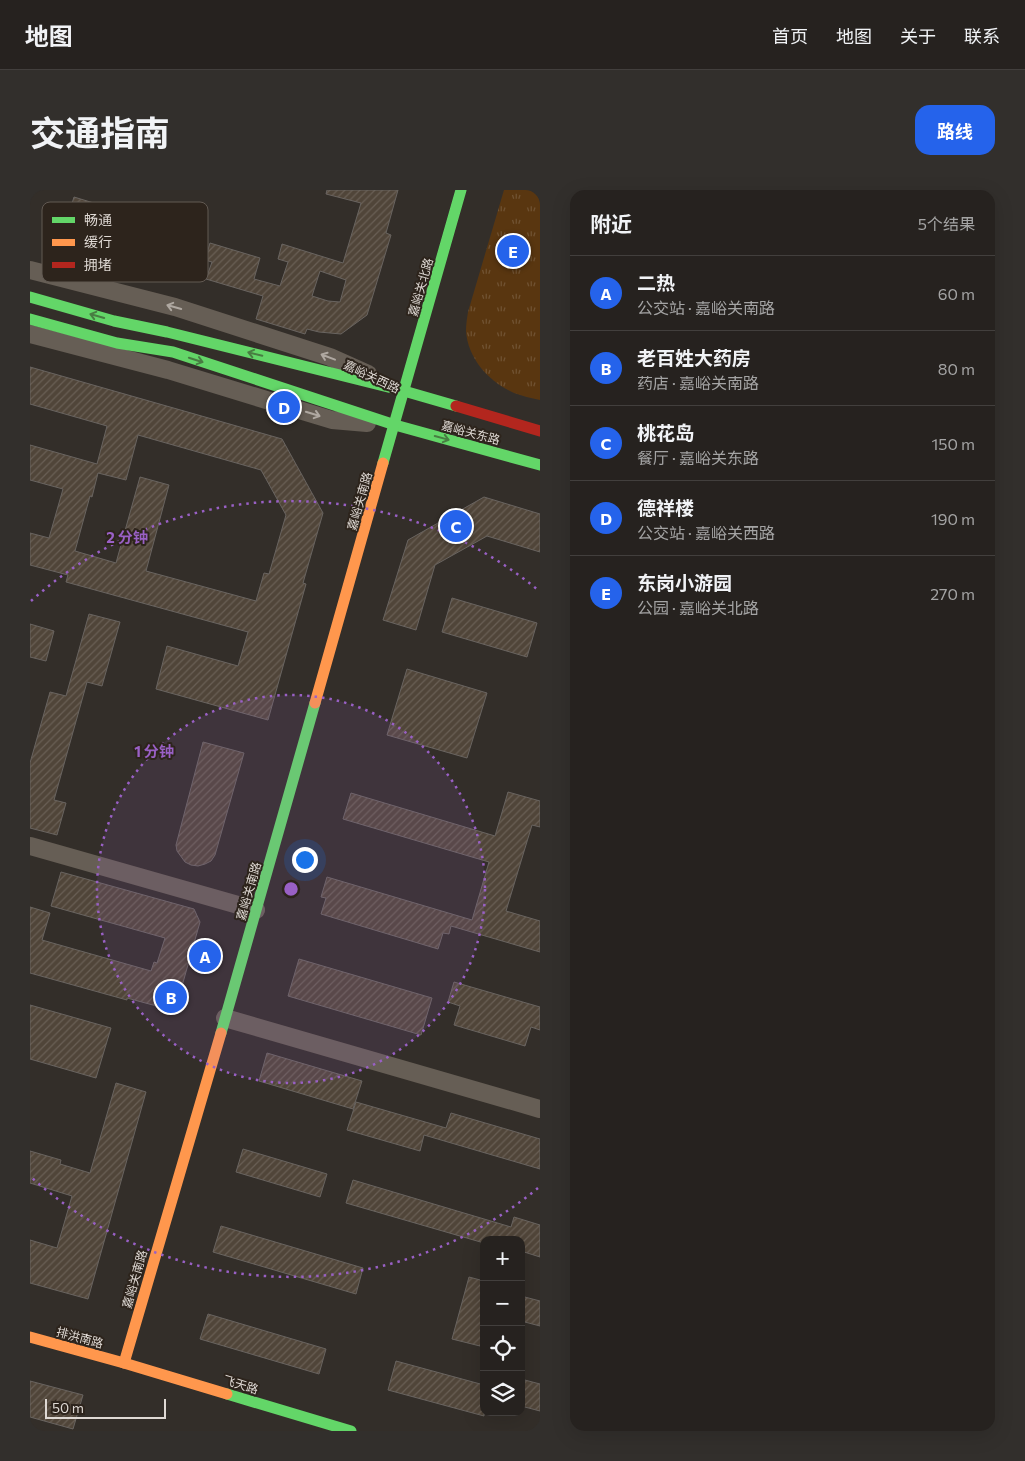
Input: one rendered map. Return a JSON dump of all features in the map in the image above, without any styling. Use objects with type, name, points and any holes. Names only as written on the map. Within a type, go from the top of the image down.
[{"type":"main road","name":"嘉峪关北路","points":[[395,425],[461,190]]},
{"type":"main road","name":"嘉峪关西路","points":[[30,297],[114,321],[167,332],[404,392]]},
{"type":"main road","points":[[30,319],[117,343],[173,352],[395,425]]},
{"type":"main road","name":"嘉峪关东路","points":[[404,392],[540,431]]},
{"type":"main road","name":"嘉峪关东路","points":[[395,425],[540,465]]},
{"type":"main road","name":"嘉峪关南路","points":[[124,1363],[226,1018],[395,425]]},
{"type":"main road","name":"排洪南路","points":[[30,1337],[124,1363]]},
{"type":"main road","name":"飞天路","points":[[124,1363],[351,1431]]},
{"type":"street","name":"嘉峪关西路","points":[[77,282],[175,307],[330,356],[404,392]]},
{"type":"street","points":[[30,334],[168,370],[332,420],[395,425]]},
{"type":"street","points":[[30,846],[256,910]]},
{"type":"street","points":[[226,1018],[540,1109]]},
{"type":"green space","points":[[504,190],[540,190],[540,400],[514,393],[488,376],[475,360],[466,331],[468,312]]},
{"type":"building","points":[[327,190],[398,190],[386,233],[391,235],[367,315],[341,334],[307,329],[305,334],[256,319],[263,296],[208,280],[212,262],[208,261],[210,243],[260,258],[254,279],[280,286],[288,262],[278,259],[282,244],[343,263],[361,203],[326,194]],"holes":[[[320,271],[346,280],[340,302],[328,301],[312,296]]]},
{"type":"building","points":[[74,197],[90,202],[72,202]]},
{"type":"building","points":[[30,367],[282,439],[323,513],[303,583],[306,584],[268,720],[156,689],[167,646],[238,666],[248,632],[66,582],[68,575],[30,565],[30,533],[49,538],[63,489],[30,480],[30,445],[97,464],[107,426],[30,404]],"holes":[[[138,435],[261,470],[286,515],[269,574],[264,573],[256,601],[146,571],[169,485],[140,477],[116,563],[75,551],[98,473],[126,480]]]},
{"type":"building","points":[[484,497],[540,514],[540,552],[487,536],[435,565],[416,630],[383,620],[408,540]]},
{"type":"building","points":[[452,598],[537,623],[527,657],[442,632]]},
{"type":"building","points":[[89,614],[120,622],[102,686],[87,682],[54,800],[66,803],[57,835],[30,828],[30,763],[50,692],[66,696]]},
{"type":"building","points":[[30,624],[54,631],[46,661],[30,657]]},
{"type":"building","points":[[407,669],[487,693],[467,758],[387,735]]},
{"type":"building","points":[[203,742],[244,753],[215,855],[211,861],[198,866],[185,862],[177,851],[176,845]]},
{"type":"building","points":[[508,792],[540,801],[540,827],[532,825],[506,911],[540,921],[540,952],[451,926],[449,934],[443,933],[438,949],[321,914],[326,898],[321,897],[327,877],[472,920],[489,862],[343,819],[351,793],[495,836]]},
{"type":"building","points":[[61,872],[194,909],[200,922],[175,1011],[127,998],[127,1000],[30,973],[30,907],[50,913],[42,940],[151,971],[154,962],[157,963],[165,938],[51,906]]},
{"type":"building","points":[[299,959],[432,998],[421,1035],[288,996]]},
{"type":"building","points":[[454,982],[540,1007],[540,1030],[531,1027],[525,1046],[454,1025],[460,1006],[448,1002]]},
{"type":"building","points":[[30,1005],[111,1028],[96,1078],[30,1059]]},
{"type":"building","points":[[267,1053],[362,1081],[353,1109],[259,1081]]},
{"type":"building","points":[[116,1083],[146,1092],[88,1299],[30,1283],[30,1240],[57,1248],[72,1196],[30,1183],[30,1151],[61,1160],[60,1164],[90,1173]]},
{"type":"building","points":[[356,1102],[446,1128],[451,1113],[540,1139],[540,1169],[424,1135],[420,1151],[347,1130]]},
{"type":"building","points":[[243,1149],[327,1174],[320,1197],[236,1172]]},
{"type":"building","points":[[353,1180],[511,1227],[514,1217],[540,1225],[540,1257],[525,1252],[525,1236],[480,1236],[480,1242],[346,1203]]},
{"type":"building","points":[[221,1226],[363,1268],[356,1294],[213,1252]]},
{"type":"building","points":[[469,1277],[480,1280],[480,1346],[452,1339]]},
{"type":"building","points":[[525,1297],[540,1301],[540,1326],[525,1322]]},
{"type":"building","points":[[208,1314],[326,1349],[319,1374],[200,1339]]},
{"type":"building","points":[[396,1361],[480,1384],[480,1415],[388,1390]]},
{"type":"building","points":[[525,1380],[540,1384],[540,1411],[525,1407]]},
{"type":"building","points":[[30,1381],[83,1395],[73,1429],[30,1417]]},
{"type":"traffic: fast","points":[[383,463],[461,190]]},
{"type":"traffic: fast","points":[[30,297],[114,321],[167,332],[404,391],[456,406]]},
{"type":"traffic: fast","points":[[30,319],[117,343],[173,352],[395,425],[540,465]]},
{"type":"traffic: fast","points":[[221,1033],[315,703]]},
{"type":"traffic: fast","points":[[227,1394],[351,1431]]},
{"type":"traffic: slow","points":[[315,703],[383,463]]},
{"type":"traffic: slow","points":[[124,1363],[221,1033]]},
{"type":"traffic: slow","points":[[30,1337],[227,1394]]},
{"type":"traffic: jam","points":[[456,406],[540,431]]},
{"type":"place","name":"东岗小游园","points":[[513,251]]},
{"type":"place","name":"德祥楼","points":[[284,407]]},
{"type":"place","name":"桃花岛","points":[[456,526]]},
{"type":"place","name":"二热","points":[[205,956]]},
{"type":"place","name":"老百姓大药房","points":[[171,997]]}]
